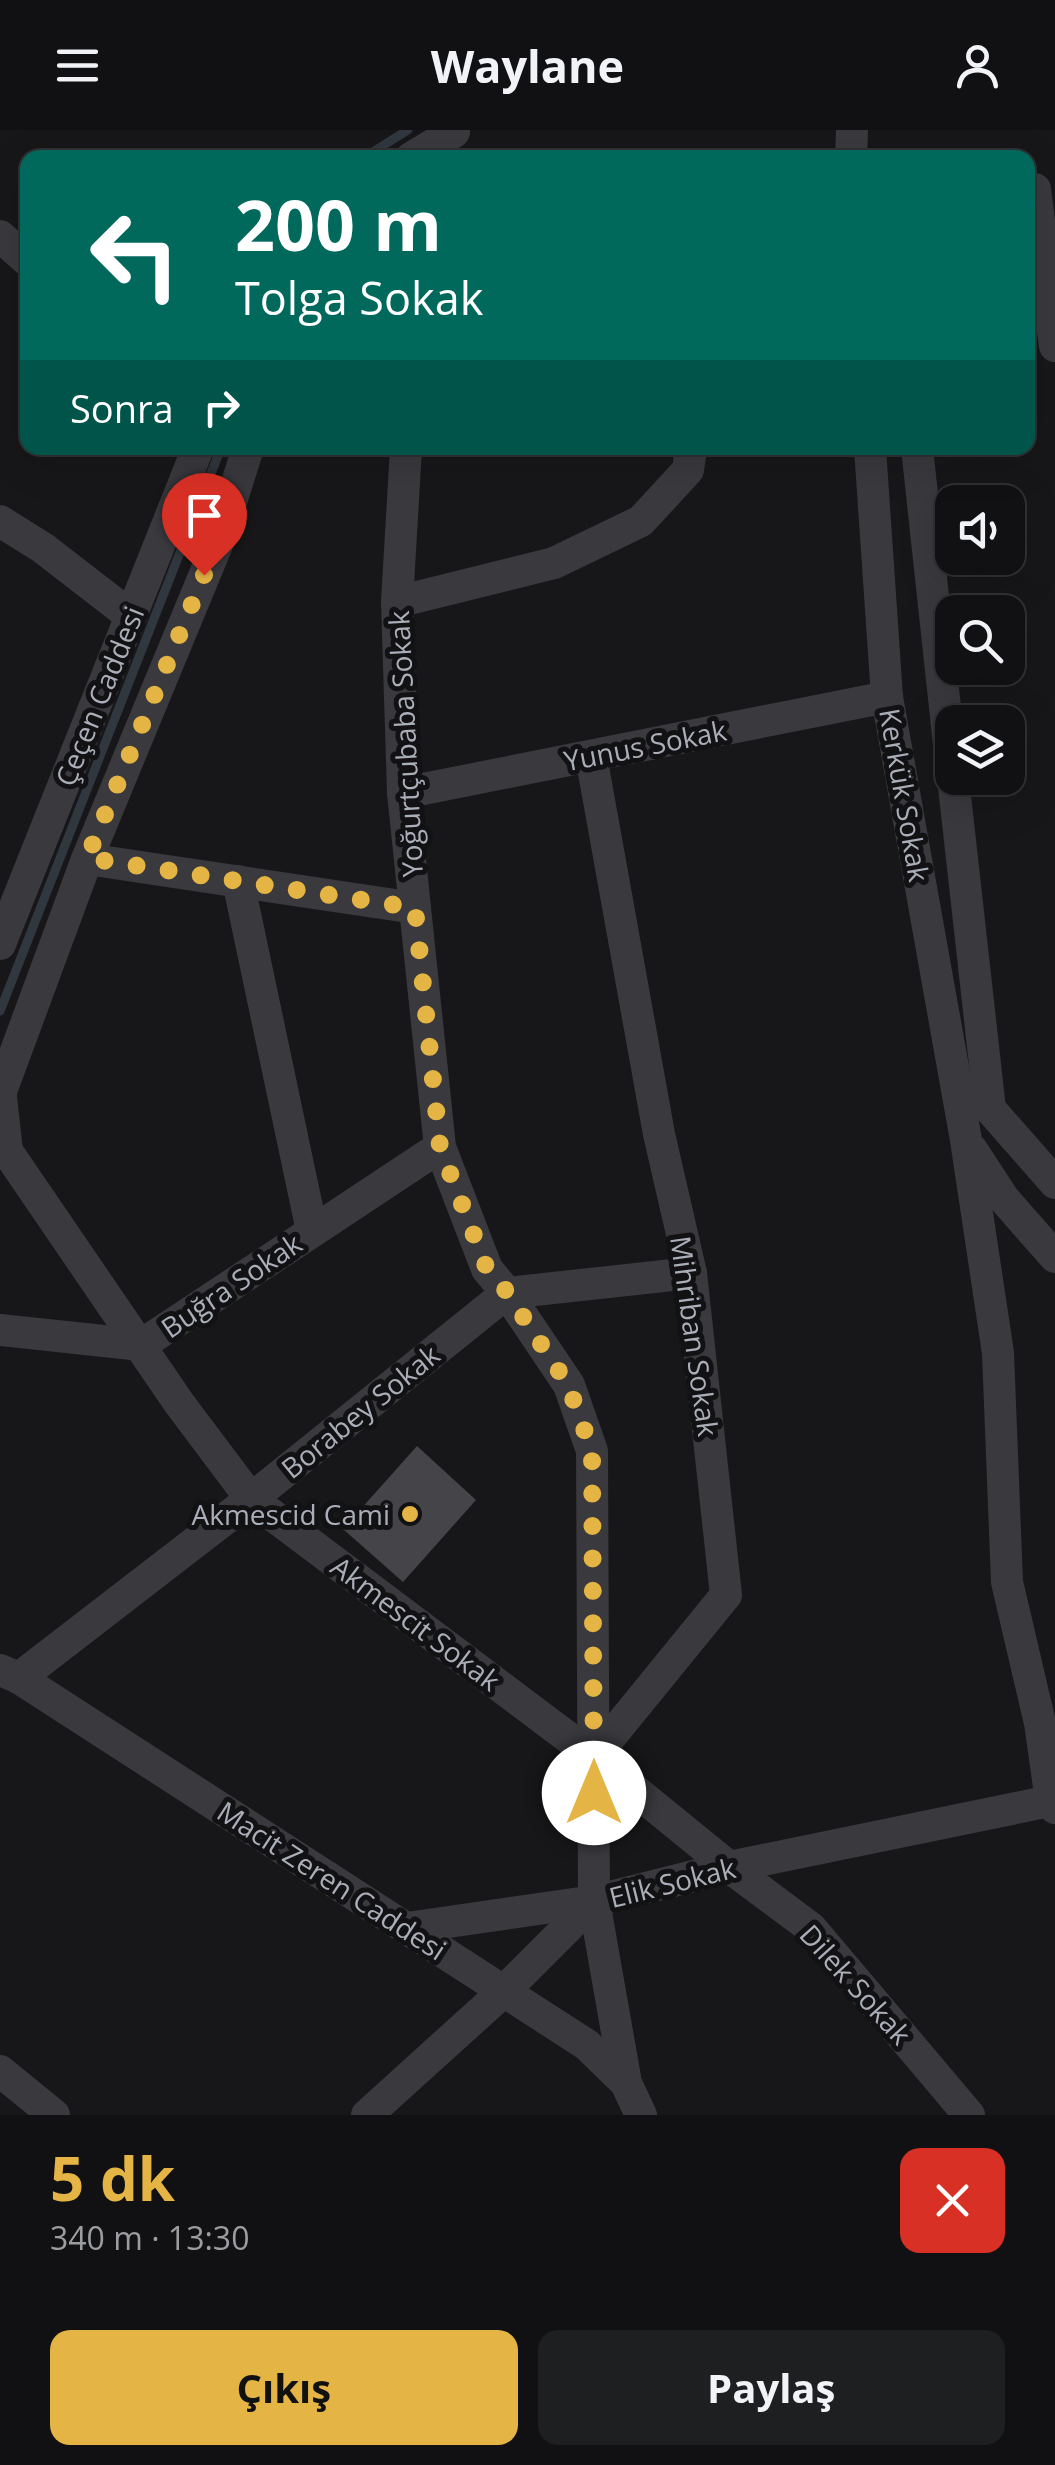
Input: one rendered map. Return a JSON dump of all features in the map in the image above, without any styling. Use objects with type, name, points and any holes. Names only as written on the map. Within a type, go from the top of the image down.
[{"type":"street","points":[[430,150],[454,140]]},
{"type":"street","points":[[1035,216],[1055,346]]},
{"type":"street","points":[[0,236],[20,253]]},
{"type":"street","name":"Çeçen Caddesi","points":[[0,944],[195,455]]},
{"type":"street","name":"Çeçen Caddesi","points":[[1,1090],[87,858],[218,540],[246,455]]},
{"type":"street","name":"Yoğurtçubaba Sokak","points":[[406,455],[396,602],[403,793],[440,1147],[487,1269],[507,1292],[568,1385],[592,1451],[594,1901],[626,2083]]},
{"type":"street","points":[[396,602],[554,563],[641,521],[688,470],[690,455]]},
{"type":"street","name":"Kerkük Sokak","points":[[871,455],[888,696],[966,1140],[998,1353],[1007,1582],[1054,1803]]},
{"type":"street","points":[[918,455],[945,705]]},
{"type":"street","points":[[0,521],[43,548],[131,616]]},
{"type":"street","name":"Yunus Sokak","points":[[403,793],[888,696]]},
{"type":"street","name":"Mihriban Sokak","points":[[591,756],[658,1134],[692,1273],[726,1595],[594,1757]]},
{"type":"street","points":[[955,795],[990,1109],[1055,1183]]},
{"type":"street","points":[[87,858],[415,908]]},
{"type":"street","points":[[238,881],[312,1231]]},
{"type":"street","name":"Akmescit Sokak","points":[[1,1090],[7,1152],[179,1403],[251,1499],[594,1757],[730,1868]]},
{"type":"street","name":"Kerkük Sokak","points":[[966,1140],[1004,1199],[1055,1257]]},
{"type":"street","name":"Buğra Sokak","points":[[0,1330],[141,1345],[440,1147]]},
{"type":"street","points":[[507,1292],[692,1273]]},
{"type":"street","name":"Borabey Sokak","points":[[10,1674],[251,1499],[507,1292]]},
{"type":"street","name":"Macit Zeren Caddesi","points":[[10,1674],[587,2044],[626,2083],[641,2115]]},
{"type":"street","name":"Elik Sokak","points":[[366,2115],[504,1991],[594,1901],[730,1868],[1054,1803]]},
{"type":"street","name":"Dilek Sokak","points":[[730,1868],[811,1928],[969,2115]]},
{"type":"street","points":[[406,1928],[594,1901]]},
{"type":"street","points":[[0,2072],[54,2115]]},
{"type":"building","name":"Akmescid Cami","points":[[417,1446],[476,1500],[403,1582],[343,1529]]},
{"type":"waterway","points":[[376,150],[408,130]]},
{"type":"waterway","points":[[0,1011],[218,455]]},
{"type":"place","name":"Akmescid Cami","points":[[410,1514]]},
{"type":"route","points":[[204,575],[87,858],[415,908],[440,1147],[487,1269],[507,1292],[568,1385],[592,1451],[594,1793]]}]
